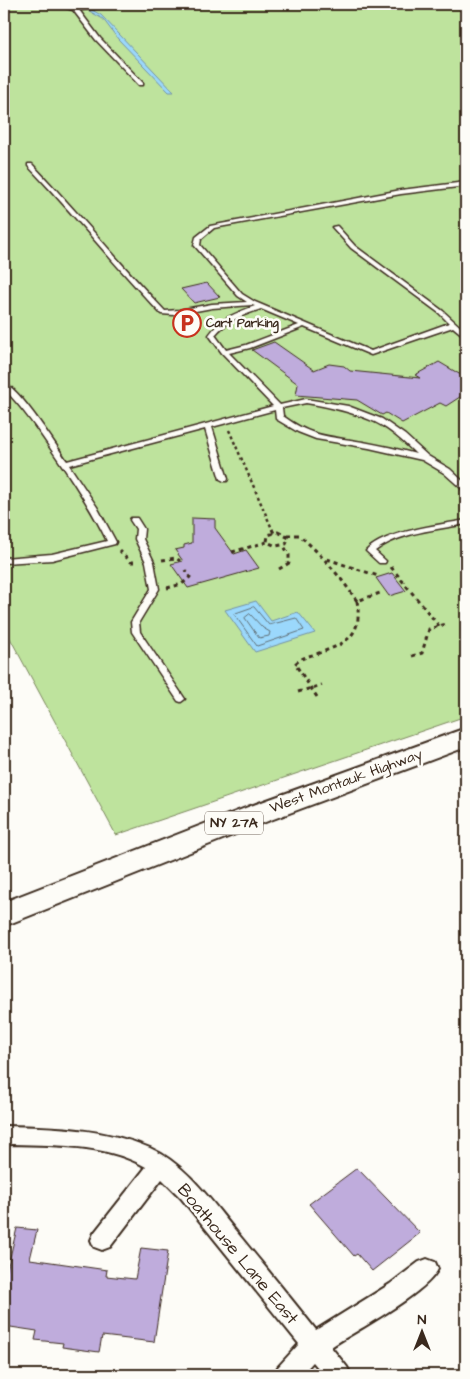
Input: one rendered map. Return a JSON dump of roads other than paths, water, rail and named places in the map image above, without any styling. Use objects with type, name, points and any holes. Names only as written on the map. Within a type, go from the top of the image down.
[{"type":"main road","name":"West Montauk Highway","points":[[4,914],[258,814],[466,737]]},
{"type":"street","name":"Boathouse Lane East","points":[[4,1135],[70,1136],[128,1149],[160,1165],[189,1191],[339,1375]]},
{"type":"street","points":[[102,1240],[160,1165]]},
{"type":"street","points":[[286,1375],[314,1344],[398,1292],[428,1269]]},
{"type":"lane","points":[[56,4],[75,9],[94,8],[107,4]]},
{"type":"lane","points":[[75,9],[98,39],[141,84]]},
{"type":"lane","points":[[30,165],[163,313],[171,314],[207,306],[257,305]]},
{"type":"lane","points":[[454,324],[371,353],[257,305],[240,295],[197,245],[198,238],[203,232],[212,227],[401,192],[466,184]]},
{"type":"lane","points":[[335,227],[353,247],[441,312],[466,336]]},
{"type":"lane","points":[[257,305],[219,324],[212,336],[224,352],[278,407],[279,417],[305,434],[325,441],[359,444],[425,458]]},
{"type":"lane","points":[[224,352],[248,347],[304,325]]},
{"type":"lane","points":[[4,385],[19,399],[65,464],[96,510],[112,542],[52,557],[4,561]]},
{"type":"lane","points":[[65,464],[306,401],[346,408],[379,421],[402,437],[425,458],[447,471],[466,488]]},
{"type":"lane","points":[[208,427],[224,480]]},
{"type":"lane","points":[[134,520],[140,529],[139,539],[150,562],[155,589],[135,622],[136,632],[181,698]]},
{"type":"lane","points":[[382,561],[370,551],[376,545],[392,539],[466,522]]},
{"type":"water","points":[[77,4],[81,4],[101,15],[174,92],[169,92],[118,39],[103,19]]},
{"type":"water","points":[[256,601],[271,621],[298,612],[315,633],[255,652],[225,610]]},
{"type":"place","name":"Cart Parking","points":[[187,323]]}]
